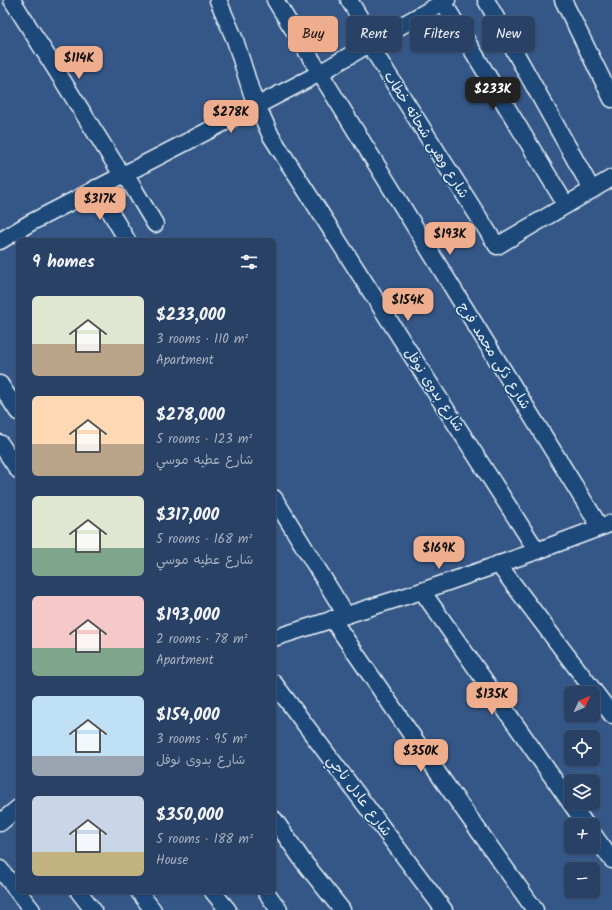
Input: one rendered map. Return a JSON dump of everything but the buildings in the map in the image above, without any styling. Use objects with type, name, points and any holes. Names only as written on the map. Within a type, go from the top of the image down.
[{"type":"street","points":[[12,0],[154,224]]},
{"type":"street","name":"شارع بدوى نوفل","points":[[218,0],[235,40],[257,106],[271,136],[537,550]]},
{"type":"street","name":"شارع ذكى محمد فرج","points":[[275,0],[320,73],[609,524]]},
{"type":"street","name":"شارع وهبى شحاته خطاب","points":[[350,0],[358,16]]},
{"type":"street","points":[[486,0],[592,190]]},
{"type":"street","points":[[563,0],[612,98]]},
{"type":"street","points":[[402,25],[445,1],[566,205],[612,178]]},
{"type":"street","points":[[0,241],[30,223],[96,188],[320,73],[355,52]]},
{"type":"street","name":"شارع وهبى شحاته خطاب","points":[[378,52],[497,246],[566,205]]},
{"type":"street","points":[[96,188],[126,238]]},
{"type":"street","points":[[0,384],[16,409]]},
{"type":"street","points":[[0,443],[16,467]]},
{"type":"street","points":[[276,502],[339,617],[444,782],[535,910]]},
{"type":"street","points":[[276,634],[339,617],[422,591],[609,524]]},
{"type":"street","points":[[498,564],[612,715]]},
{"type":"street","points":[[422,591],[581,818]]},
{"type":"street","name":"شارع عادل ناجي","points":[[276,686],[444,910]]},
{"type":"street","points":[[0,823],[16,811]]},
{"type":"street","points":[[276,822],[303,861],[342,910]]},
{"type":"street","points":[[600,844],[612,860]]},
{"type":"street","points":[[0,869],[16,890]]},
{"type":"street","points":[[20,894],[32,910]]},
{"type":"street","points":[[81,894],[93,910]]},
{"type":"street","points":[[141,894],[153,910]]},
{"type":"street","points":[[216,894],[228,910]]},
{"type":"street","points":[[267,894],[279,910]]}]
